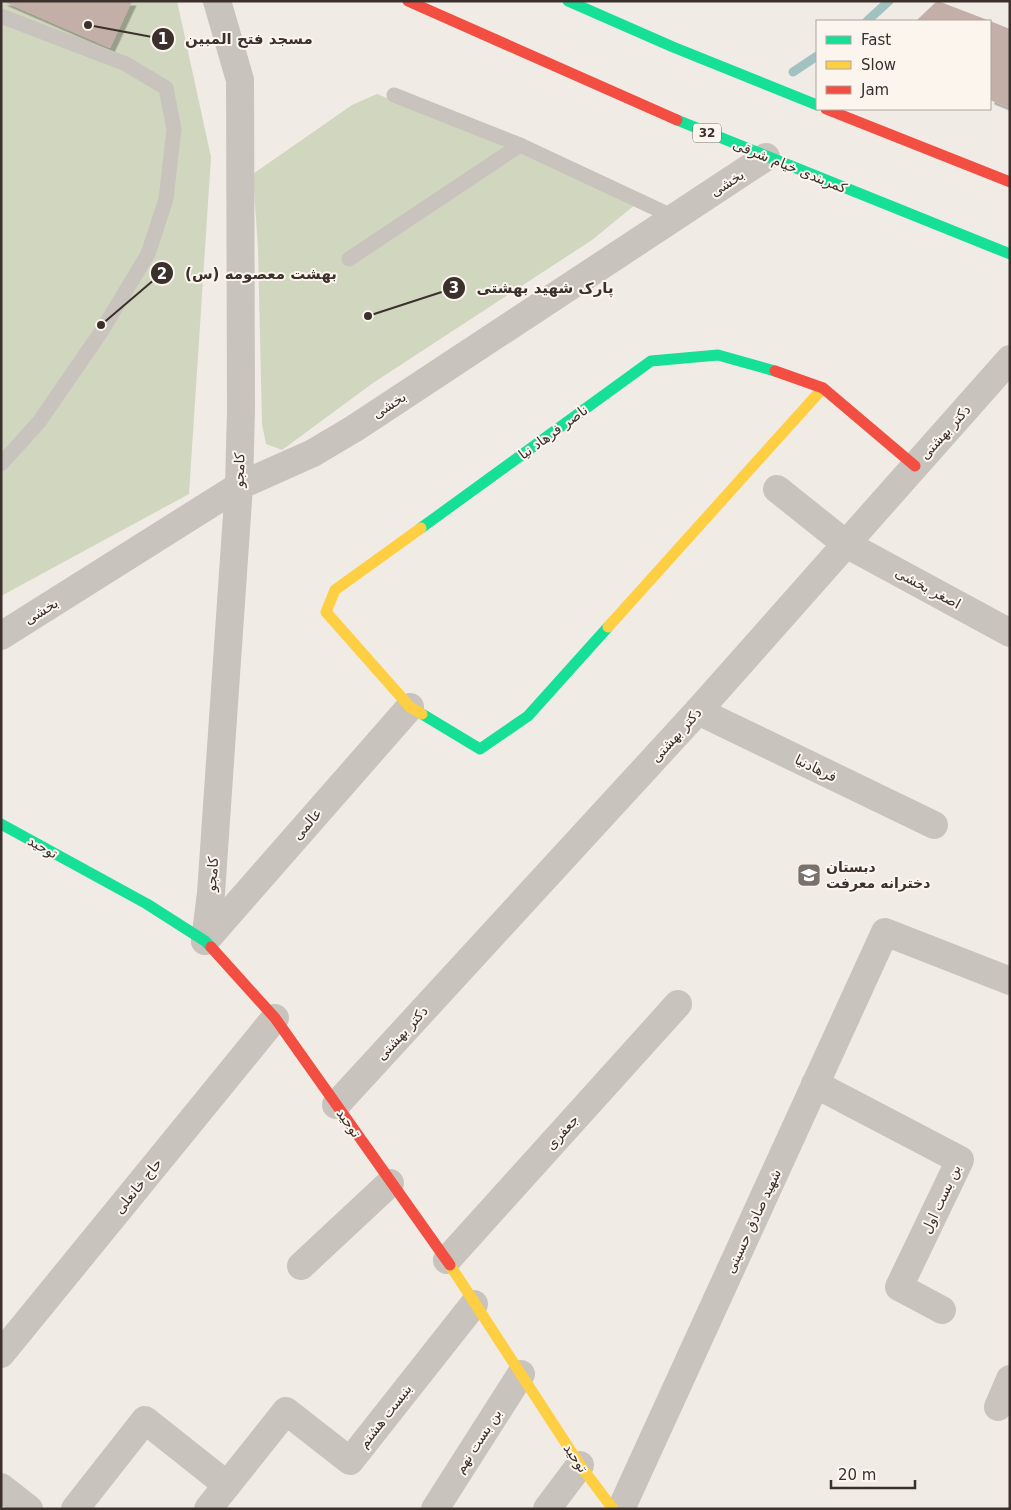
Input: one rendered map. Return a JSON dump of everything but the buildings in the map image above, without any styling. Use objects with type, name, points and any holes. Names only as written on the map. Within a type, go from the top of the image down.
[{"type":"main road","name":"کمربندی خیام شرقی","points":[[408,1],[647,108],[1010,254]]},
{"type":"main road","points":[[568,1],[673,47],[816,105]]},
{"type":"main road","points":[[829,110],[1010,182]]},
{"type":"main road","name":"ناصر فرهاد نیا","points":[[410,708],[326,612],[335,590],[651,361],[718,355],[791,375],[823,388],[915,466]]},
{"type":"main road","points":[[410,708],[480,749],[528,716],[823,388]]},
{"type":"main road","name":"توحید","points":[[3,830],[147,904],[205,941],[274,1018],[390,1183],[447,1260],[580,1465],[613,1509]]},
{"type":"street","name":"کامجو","points":[[205,941],[212,883],[239,486],[242,233],[240,80],[217,1]]},
{"type":"street","name":"بخشی","points":[[1,636],[239,486],[313,453],[355,428],[766,157]]},
{"type":"street","name":"دکتر بهشتی","points":[[336,1105],[698,711],[1010,359]]},
{"type":"street","name":"اصغر بخشی","points":[[777,489],[846,544],[1010,633]]},
{"type":"street","name":"عالمی","points":[[205,941],[410,708]]},
{"type":"street","name":"فرهادنیا","points":[[698,711],[934,825]]},
{"type":"street","name":"شهید صادق حسینی","points":[[621,1509],[885,932],[1010,981]]},
{"type":"street","name":"جعفری","points":[[447,1260],[678,1004]]},
{"type":"street","name":"حاج خانعلی","points":[[1,1354],[274,1018]]},
{"type":"street","name":"بن بست اول","points":[[816,1084],[960,1160],[899,1287],[942,1310]]},
{"type":"street","points":[[301,1266],[390,1183]]},
{"type":"street","name":"بنبست هشتم","points":[[208,1509],[286,1411],[350,1461],[474,1304]]},
{"type":"street","name":"بن بست نهم","points":[[435,1509],[521,1374]]},
{"type":"street","points":[[998,1407],[1010,1379]]},
{"type":"street","points":[[75,1509],[145,1420],[227,1485]]},
{"type":"street","points":[[547,1509],[580,1465]]},
{"type":"street","points":[[1,1487],[28,1509]]},
{"type":"lane","points":[[1,16],[126,64],[166,88],[174,129],[166,199],[148,254],[101,332],[39,422],[1,464]]},
{"type":"lane","points":[[394,95],[520,145],[674,217]]},
{"type":"lane","points":[[349,259],[520,145]]},
{"type":"green space","points":[[1,1],[177,1],[211,157],[189,494],[1,596]]},
{"type":"green space","points":[[377,94],[641,200],[592,240],[373,383],[282,450],[266,444],[262,424],[258,249],[253,174],[352,105]]},
{"type":"waterway","points":[[868,20],[889,1]]},
{"type":"waterway","points":[[793,72],[816,57]]},
{"type":"traffic: fast","points":[[568,1],[673,47],[816,105]]},
{"type":"traffic: fast","points":[[677,120],[1010,254]]},
{"type":"traffic: fast","points":[[421,528],[651,361],[718,355],[775,371]]},
{"type":"traffic: fast","points":[[422,714],[480,749],[528,716],[608,627]]},
{"type":"traffic: fast","points":[[1,824],[147,904],[205,941],[211,947]]},
{"type":"traffic: slow","points":[[608,627],[823,388]]},
{"type":"traffic: slow","points":[[421,528],[335,590],[326,612],[410,707],[422,714]]},
{"type":"traffic: slow","points":[[450,1265],[580,1465],[613,1509]]},
{"type":"traffic: jam","points":[[408,1],[677,120]]},
{"type":"traffic: jam","points":[[829,110],[1010,182]]},
{"type":"traffic: jam","points":[[775,371],[823,388],[915,466]]},
{"type":"traffic: jam","points":[[211,947],[275,1018],[450,1265]]},
{"type":"place","name":"مسجد فتح المبین","points":[[88,25]]},
{"type":"place","name":"پارک شهید بهشتی","points":[[368,316]]},
{"type":"place","name":"(بهشت معصومه (س","points":[[101,325]]},
{"type":"place","name":"دبستان دخترانه معرفت","points":[[809,875]]}]
